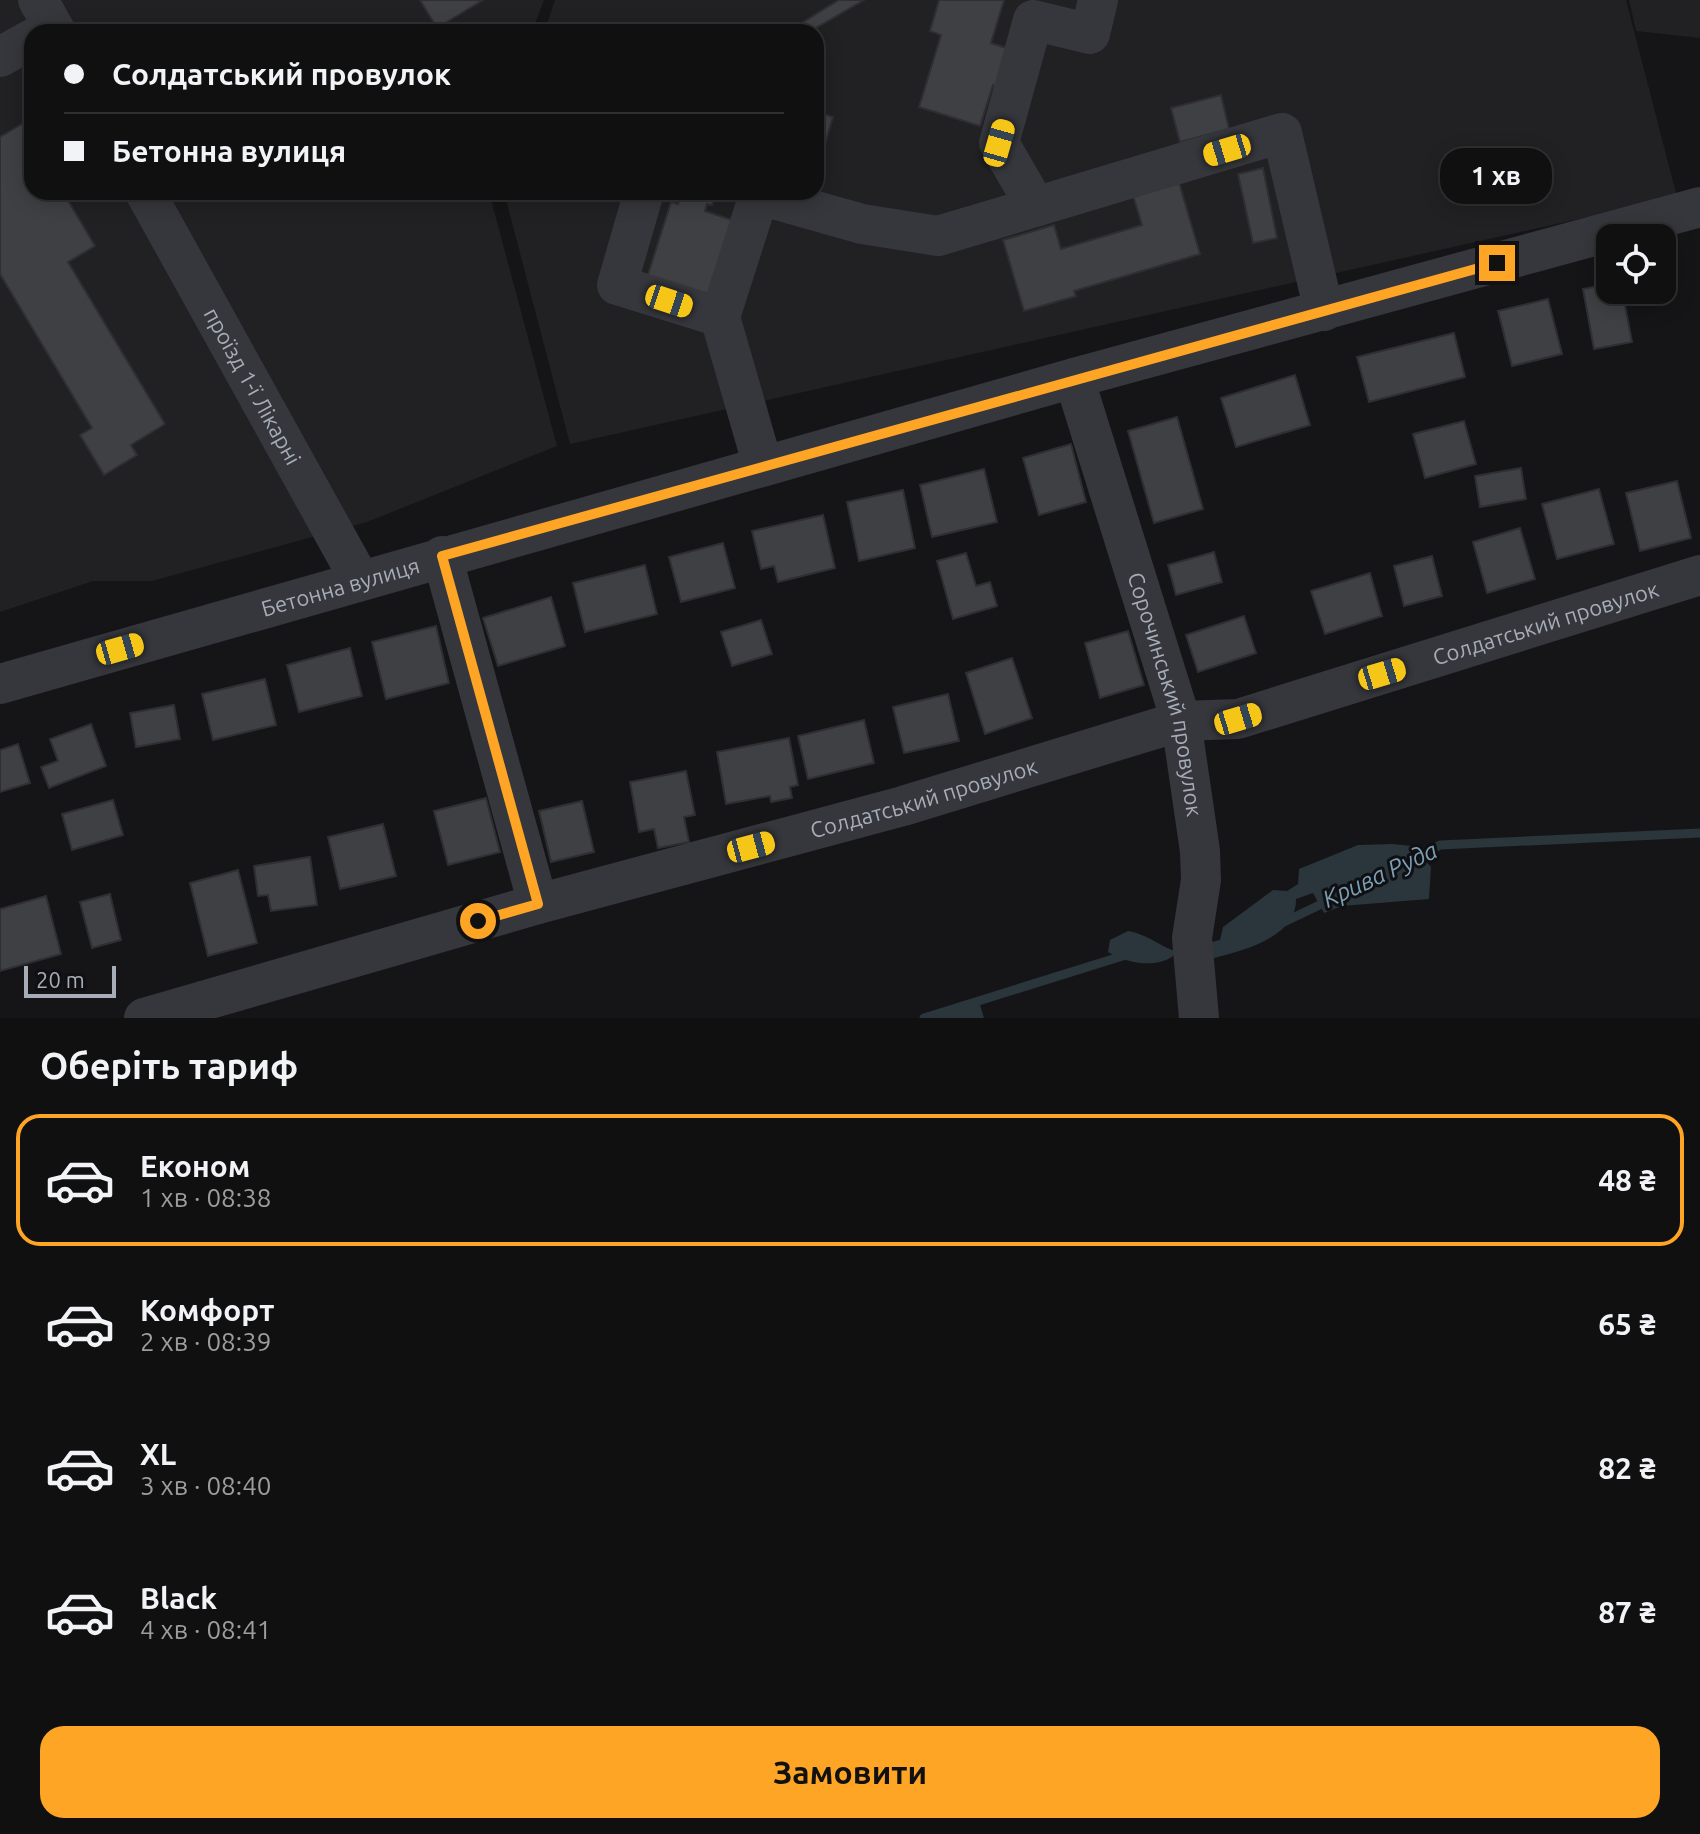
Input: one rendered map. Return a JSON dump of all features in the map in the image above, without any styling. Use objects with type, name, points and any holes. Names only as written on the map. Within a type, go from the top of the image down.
[{"type":"street","points":[[1036,207],[999,143],[1033,20],[1090,34],[1098,0]]},
{"type":"street","points":[[0,57],[24,40]]},
{"type":"street","points":[[777,200],[862,224],[938,236],[1282,133],[1324,311]]},
{"type":"street","name":"проїзд 1-ї Лікарні","points":[[149,200],[360,580]]},
{"type":"street","points":[[642,200],[617,285],[720,317]]},
{"type":"street","points":[[757,200],[720,317],[763,466]]},
{"type":"street","name":"Бетонна вулиця","points":[[0,684],[1074,378],[1700,207]]},
{"type":"street","name":"Сорочинський провулок","points":[[1074,378],[1181,721],[1200,851],[1201,880],[1192,938],[1199,1018]]},
{"type":"street","points":[[442,556],[538,904]]},
{"type":"street","name":"Солдатський провулок","points":[[144,1018],[538,904],[903,806],[1181,721],[1238,719],[1700,575]]},
{"type":"shaded area","points":[[0,0],[544,0],[535,24],[24,24],[24,200],[491,200],[557,446],[367,522],[152,581],[93,581],[0,612]]},
{"type":"shaded area","points":[[555,0],[1626,0],[1677,197],[570,444],[506,200],[824,200],[824,24],[547,24]]},
{"type":"shaded area","points":[[1629,0],[1700,0],[1700,38],[1636,31]]},
{"type":"water","points":[[1358,845],[1412,846],[1431,867],[1429,899],[1342,906],[1324,913],[1313,893],[1296,899],[1294,912],[1277,933],[1250,947],[1209,959],[1207,943],[1220,940],[1223,927],[1273,890],[1287,891],[1298,884],[1299,869]]},
{"type":"water","points":[[1128,931],[1178,952],[1162,961],[1144,963],[1125,960],[1108,952],[1110,940]]},
{"type":"water","points":[[979,1001],[984,1018],[925,1018]]},
{"type":"building","points":[[420,0],[483,0],[444,24],[435,24]]},
{"type":"building","points":[[839,0],[864,0],[823,24],[800,24]]},
{"type":"building","points":[[939,0],[1004,0],[991,43],[1013,50],[1002,88],[993,85],[980,126],[919,107],[941,35],[930,31]]},
{"type":"building","points":[[1221,95],[1229,129],[1180,142],[1171,108]]},
{"type":"building","points":[[824,114],[833,117],[824,147]]},
{"type":"building","points":[[22,124],[24,200],[68,200],[95,246],[68,262],[165,424],[131,445],[137,455],[104,475],[80,435],[92,428],[0,274],[0,137]]},
{"type":"building","points":[[1263,168],[1277,238],[1253,243],[1238,174]]},
{"type":"building","points":[[1175,169],[1200,254],[1074,291],[1076,296],[1024,311],[1003,240],[1054,225],[1061,249],[1142,225],[1129,182]]},
{"type":"building","points":[[679,200],[714,200],[712,205],[707,204],[705,211],[738,222],[705,302],[645,284],[671,202],[678,204]]},
{"type":"building","points":[[1596,287],[1596,304],[1625,304],[1632,342],[1594,349],[1583,289]]},
{"type":"building","points":[[1548,299],[1562,354],[1512,366],[1498,311]]},
{"type":"building","points":[[1454,333],[1465,377],[1369,402],[1357,357]]},
{"type":"building","points":[[1295,375],[1310,425],[1236,447],[1221,398]]},
{"type":"building","points":[[1177,417],[1203,509],[1154,523],[1128,431]]},
{"type":"building","points":[[1464,421],[1476,464],[1425,478],[1413,434]]},
{"type":"building","points":[[1071,444],[1086,502],[1039,515],[1023,458]]},
{"type":"building","points":[[1521,468],[1526,499],[1480,507],[1475,476]]},
{"type":"building","points":[[984,469],[997,522],[932,537],[920,485]]},
{"type":"building","points":[[1677,481],[1691,538],[1640,551],[1626,493]]},
{"type":"building","points":[[1599,489],[1614,544],[1557,559],[1542,504]]},
{"type":"building","points":[[903,490],[915,548],[859,561],[847,502]]},
{"type":"building","points":[[823,515],[835,568],[778,582],[774,566],[761,569],[752,531]]},
{"type":"building","points":[[1520,528],[1535,579],[1487,593],[1473,542]]},
{"type":"building","points":[[723,543],[735,588],[681,602],[669,557]]},
{"type":"building","points":[[1214,552],[1222,582],[1176,595],[1168,565]]},
{"type":"building","points":[[966,553],[976,586],[990,582],[997,606],[953,619],[937,561]]},
{"type":"building","points":[[1432,556],[1442,596],[1404,606],[1394,566]]},
{"type":"building","points":[[645,565],[657,614],[585,632],[573,583]]},
{"type":"building","points":[[1370,573],[1382,616],[1325,634],[1311,591]]},
{"type":"building","points":[[551,597],[565,646],[498,666],[483,618]]},
{"type":"building","points":[[1244,616],[1256,653],[1198,672],[1186,635]]},
{"type":"building","points":[[761,620],[772,654],[732,666],[721,632]]},
{"type":"building","points":[[436,626],[449,683],[386,699],[372,642]]},
{"type":"building","points":[[1128,631],[1144,685],[1100,698],[1085,643]]},
{"type":"building","points":[[350,648],[362,696],[299,712],[287,665]]},
{"type":"building","points":[[1012,658],[1032,718],[985,734],[966,673]]},
{"type":"building","points":[[265,679],[276,725],[213,740],[202,694]]},
{"type":"building","points":[[948,694],[959,741],[904,753],[893,707]]},
{"type":"building","points":[[174,705],[180,739],[136,747],[130,713]]},
{"type":"building","points":[[864,720],[874,763],[808,779],[798,736]]},
{"type":"building","points":[[91,724],[106,766],[49,788],[41,767],[58,761],[50,739]]},
{"type":"building","points":[[789,738],[798,785],[790,787],[792,798],[771,802],[770,796],[726,804],[717,752]]},
{"type":"building","points":[[18,744],[30,783],[0,792],[0,750]]},
{"type":"building","points":[[686,771],[695,815],[684,817],[689,842],[658,848],[654,829],[639,832],[630,782]]},
{"type":"building","points":[[486,798],[500,852],[448,865],[434,811]]},
{"type":"building","points":[[113,800],[123,835],[72,850],[62,814]]},
{"type":"building","points":[[582,801],[594,852],[551,862],[539,811]]},
{"type":"building","points":[[383,824],[396,876],[340,889],[328,837]]},
{"type":"building","points":[[310,857],[317,905],[271,911],[268,895],[258,896],[254,866]]},
{"type":"building","points":[[238,870],[257,943],[208,956],[190,883]]},
{"type":"building","points":[[110,894],[121,940],[92,948],[80,902]]},
{"type":"building","points":[[46,896],[61,954],[0,971],[0,909]]},
{"type":"waterway","name":"Крива Руда","points":[[1411,860],[1440,845],[1700,833]]},
{"type":"waterway","name":"Крива Руда","points":[[1282,923],[1330,900]]},
{"type":"waterway","name":"Крива Руда","points":[[924,1018],[1129,954]]},
{"type":"route","points":[[478,921],[538,904],[442,556],[1497,263]]}]
